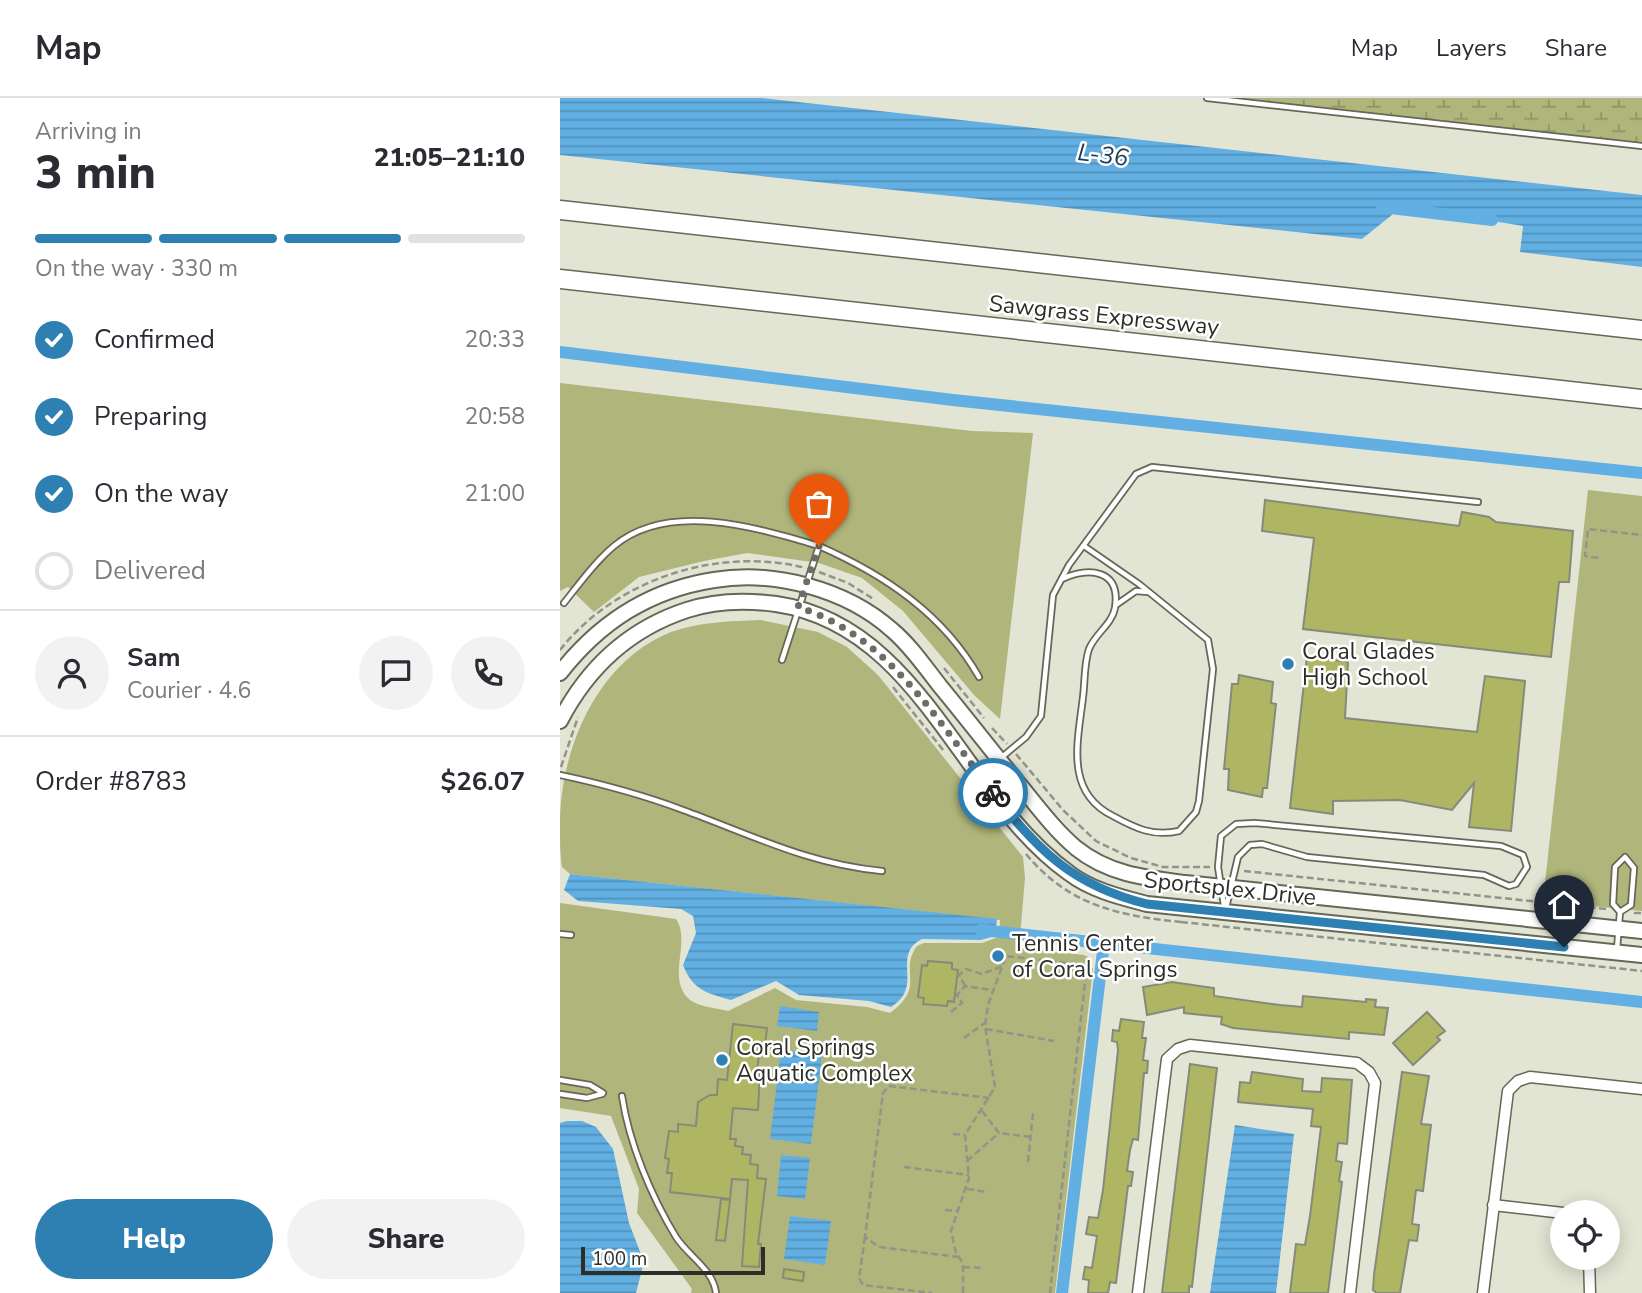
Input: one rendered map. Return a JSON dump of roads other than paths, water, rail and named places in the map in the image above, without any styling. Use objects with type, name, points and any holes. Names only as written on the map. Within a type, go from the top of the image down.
[{"type":"highway","name":"Sawgrass Expressway","points":[[560,210],[1642,330]]},
{"type":"highway","name":"Sawgrass Expressway","points":[[560,279],[1642,399]]},
{"type":"street","name":"Sportsplex Drive","points":[[560,673],[581,646],[613,618],[652,597],[692,583],[729,577],[769,578],[806,585],[838,596],[891,628],[1059,832],[1096,862],[1117,872],[1185,883],[1642,931]]},
{"type":"street","name":"Sportsplex Drive","points":[[560,721],[574,694],[603,660],[628,638],[661,618],[733,600],[798,607],[831,618],[860,637],[898,671],[1013,819],[1040,848],[1069,874],[1120,897],[1182,915],[1224,912],[1642,955]]},
{"type":"street","points":[[1138,1293],[1167,1059],[1178,1049],[1190,1045],[1357,1063],[1369,1072],[1375,1083],[1350,1293]]},
{"type":"street","points":[[1483,1293],[1508,1091],[1518,1081],[1530,1077],[1642,1089]]},
{"type":"street","points":[[1493,1205],[1550,1212]]},
{"type":"street","points":[[1589,1270],[1591,1293]]},
{"type":"lane","points":[[1207,98],[1642,146]]},
{"type":"lane","points":[[999,760],[1026,737],[1041,716],[1053,595],[1084,546],[1136,474],[1152,467],[1478,502]]},
{"type":"lane","points":[[564,603],[615,545],[655,525],[697,521],[765,532],[819,546],[853,562],[907,595],[954,640],[979,677]]},
{"type":"lane","points":[[782,660],[819,546]]},
{"type":"lane","points":[[1062,579],[1093,571],[1105,576],[1113,585],[1115,606],[1114,612],[1089,650],[1075,760],[1079,778],[1088,796],[1104,812],[1149,833],[1179,831],[1196,812],[1199,802],[1213,656],[1208,640],[1149,592],[1084,546]]},
{"type":"lane","points":[[1115,606],[1123,597],[1136,591],[1149,592]]},
{"type":"lane","points":[[560,774],[601,783],[681,809],[818,862],[882,870]]},
{"type":"lane","points":[[1224,912],[1226,887],[1217,867],[1222,836],[1227,828],[1236,824],[1255,823],[1501,846],[1523,855],[1527,867],[1516,884],[1509,886],[1484,875],[1307,857],[1262,844],[1250,845],[1238,857],[1226,887],[1224,912]]},
{"type":"lane","points":[[1616,952],[1620,912],[1613,904],[1615,867],[1625,857],[1634,868],[1631,905],[1620,912]]},
{"type":"lane","points":[[560,934],[571,934]]},
{"type":"lane","points":[[560,1080],[590,1085],[603,1093],[587,1098],[560,1094]]},
{"type":"lane","points":[[622,1096],[625,1117],[658,1205],[678,1240],[715,1282],[716,1293]]},
{"type":"water","points":[[560,98],[762,98],[1642,195],[1642,267],[1520,252],[1523,226],[1403,206],[1362,239],[560,155]]},
{"type":"water","points":[[570,874],[997,919],[995,936],[981,940],[922,939],[908,953],[906,990],[901,999],[891,1007],[869,1001],[799,995],[776,981],[731,1000],[701,989],[691,980],[683,965],[696,933],[693,916],[681,909],[578,901],[564,890]]},
{"type":"water","points":[[780,1006],[819,1012],[817,1031],[777,1026]]},
{"type":"water","points":[[781,1050],[822,1055],[811,1144],[770,1139]]},
{"type":"water","points":[[582,1121],[596,1127],[613,1149],[629,1223],[644,1262],[636,1293],[560,1293],[560,1123]]},
{"type":"water","points":[[1235,1125],[1294,1134],[1276,1293],[1210,1293]]},
{"type":"water","points":[[781,1155],[810,1158],[805,1199],[777,1196]]},
{"type":"water","points":[[790,1216],[831,1221],[825,1265],[784,1259]]},
{"type":"waterway","name":"L-36","points":[[1382,207],[1492,220]]},
{"type":"waterway","points":[[560,352],[953,400],[1642,473]]},
{"type":"waterway","points":[[981,930],[1642,1002]]},
{"type":"waterway","points":[[1062,1293],[1104,943]]},
{"type":"place","name":"Coral Glades High School","points":[[1288,664]]},
{"type":"place","name":"Tennis Center of Coral Springs","points":[[998,956]]},
{"type":"place","name":"Coral Springs Aquatic Complex","points":[[722,1060]]}]
